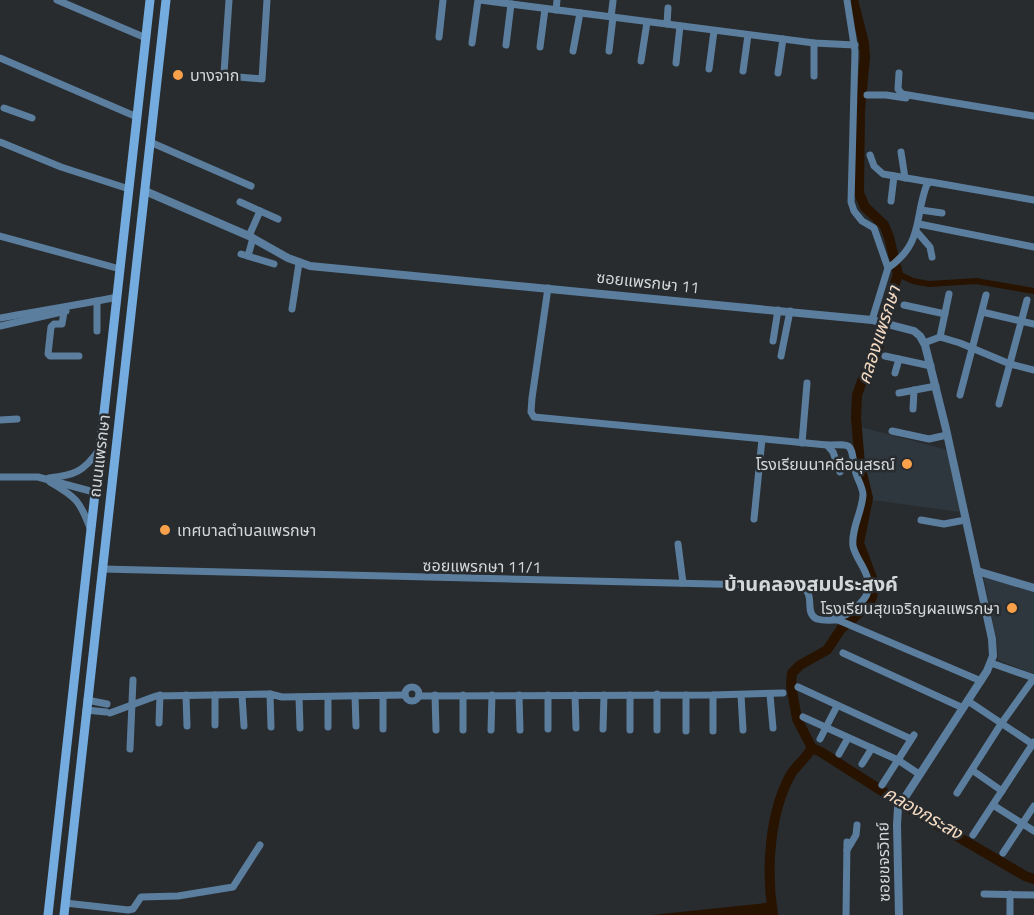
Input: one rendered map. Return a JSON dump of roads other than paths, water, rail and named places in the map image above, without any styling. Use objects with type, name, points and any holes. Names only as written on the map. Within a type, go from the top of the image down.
[{"type":"main road","name":"ถนนแพรกษา","points":[[48,915],[150,0]]},
{"type":"main road","name":"ถนนแพรกษา","points":[[64,915],[166,0]]},
{"type":"main road","points":[[57,830],[72,831]]},
{"type":"street","points":[[57,0],[146,38]]},
{"type":"street","points":[[229,0],[224,73],[226,76],[262,80],[267,0]]},
{"type":"street","points":[[439,37],[443,0]]},
{"type":"street","points":[[472,42],[479,0],[814,43],[855,45]]},
{"type":"street","points":[[556,10],[557,0]]},
{"type":"street","points":[[847,0],[855,45],[851,202],[854,211],[874,228],[890,266]]},
{"type":"street","points":[[609,51],[613,1]]},
{"type":"street","points":[[506,45],[512,4]]},
{"type":"street","points":[[667,24],[668,8]]},
{"type":"street","points":[[540,47],[545,9]]},
{"type":"street","points":[[573,51],[580,13]]},
{"type":"street","points":[[641,61],[647,22]]},
{"type":"street","points":[[676,63],[680,26]]},
{"type":"street","points":[[709,69],[714,30]]},
{"type":"street","points":[[743,71],[748,35]]},
{"type":"street","points":[[778,73],[783,39]]},
{"type":"street","points":[[814,43],[814,76]]},
{"type":"street","points":[[0,58],[138,117]]},
{"type":"street","points":[[899,73],[900,93],[1034,116]]},
{"type":"street","points":[[867,95],[912,99],[919,97]]},
{"type":"street","points":[[0,118],[2,107],[32,118]]},
{"type":"street","points":[[0,142],[61,167],[129,189]]},
{"type":"street","points":[[150,142],[251,186]]},
{"type":"street","points":[[901,152],[905,178]]},
{"type":"street","points":[[870,155],[874,166],[880,173],[1034,200]]},
{"type":"street","points":[[891,201],[894,176]]},
{"type":"street","points":[[875,320],[890,266],[913,241],[918,228],[925,187],[931,182]]},
{"type":"street","name":"ซอยแพรกษา 11","points":[[145,191],[251,237],[300,263],[325,268],[875,320],[914,332],[924,343]]},
{"type":"street","points":[[240,202],[278,219]]},
{"type":"street","points":[[921,210],[942,213]]},
{"type":"street","points":[[260,211],[245,255],[274,264]]},
{"type":"street","points":[[918,228],[1034,247]]},
{"type":"street","points":[[918,228],[930,247],[932,257]]},
{"type":"street","points":[[0,236],[120,269]]},
{"type":"street","points":[[292,309],[300,263]]},
{"type":"street","points":[[548,288],[534,378],[532,416],[802,443],[847,445],[851,448],[855,473],[862,495],[853,539],[854,547],[863,566],[868,587],[866,596],[847,614],[837,616],[836,620],[981,681]]},
{"type":"street","points":[[940,337],[949,294]]},
{"type":"street","points":[[960,395],[986,295]]},
{"type":"street","points":[[0,326],[64,312],[77,306],[117,297]]},
{"type":"street","points":[[999,404],[1027,300]]},
{"type":"street","points":[[97,301],[97,331]]},
{"type":"street","points":[[904,305],[945,314]]},
{"type":"street","points":[[0,318],[77,306]]},
{"type":"street","points":[[773,341],[778,310]]},
{"type":"street","points":[[782,356],[790,311]]},
{"type":"street","points":[[64,312],[62,324],[54,324],[51,327],[48,354],[50,356],[80,356]]},
{"type":"street","points":[[982,312],[1034,324]]},
{"type":"street","points":[[803,717],[898,760],[920,774],[991,663],[992,639],[936,386],[924,343],[940,337],[1011,364],[1034,370]]},
{"type":"street","points":[[885,356],[931,366]]},
{"type":"street","points":[[895,373],[898,359]]},
{"type":"street","points":[[802,443],[807,382]]},
{"type":"street","points":[[899,393],[936,386]]},
{"type":"street","points":[[913,409],[914,390]]},
{"type":"street","points":[[0,420],[17,419]]},
{"type":"street","points":[[892,431],[929,439],[947,435]]},
{"type":"street","points":[[754,519],[762,439]]},
{"type":"street","points":[[827,445],[833,452],[840,472]]},
{"type":"street","points":[[43,478],[77,473],[88,465],[99,449]]},
{"type":"street","points":[[0,477],[43,478],[94,492]]},
{"type":"street","points":[[43,478],[73,496],[83,509],[90,528]]},
{"type":"street","points":[[921,520],[944,524],[965,520]]},
{"type":"street","points":[[678,544],[683,583]]},
{"type":"street","name":"ซอยแพรกษา 11/1","points":[[102,569],[803,588],[809,594],[810,610],[814,617],[836,620]]},
{"type":"street","points":[[977,571],[1034,588]]},
{"type":"street","points":[[843,653],[965,705],[1033,744],[973,835]]},
{"type":"street","points":[[957,794],[1001,724],[1034,678],[991,663]]},
{"type":"street","points":[[130,749],[133,680]]},
{"type":"street","points":[[86,705],[111,709],[160,695],[270,694],[282,697],[405,695],[411,687],[418,690],[419,696],[770,695],[783,693]]},
{"type":"street","points":[[798,687],[837,706],[913,737],[882,785]]},
{"type":"street","points":[[270,694],[272,727]]},
{"type":"street","points":[[630,694],[630,730]]},
{"type":"street","points":[[657,694],[657,730]]},
{"type":"street","points":[[159,723],[160,695]]},
{"type":"street","points":[[186,695],[187,726]]},
{"type":"street","points":[[214,695],[215,725]]},
{"type":"street","points":[[242,695],[244,726]]},
{"type":"street","points":[[435,695],[436,730]]},
{"type":"street","points":[[463,695],[463,730]]},
{"type":"street","points":[[491,730],[492,695]]},
{"type":"street","points":[[519,695],[520,730]]},
{"type":"street","points":[[548,695],[548,729]]},
{"type":"street","points":[[575,695],[576,728]]},
{"type":"street","points":[[603,729],[604,695]]},
{"type":"street","points":[[686,695],[686,731]]},
{"type":"street","points":[[713,731],[714,695]]},
{"type":"street","points":[[741,695],[743,730]]},
{"type":"street","points":[[770,695],[773,728]]},
{"type":"street","points":[[355,696],[356,726]]},
{"type":"street","points":[[383,696],[383,729]]},
{"type":"street","points":[[299,697],[300,728]]},
{"type":"street","points":[[328,697],[328,727]]},
{"type":"street","points":[[820,739],[837,706]]},
{"type":"street","points":[[839,754],[848,738]]},
{"type":"street","points":[[862,764],[872,748]]},
{"type":"street","points":[[972,770],[1002,791]]},
{"type":"street","name":"ซอยขจรวิทย์","points":[[899,915],[898,808],[920,774]]},
{"type":"street","points":[[993,805],[1034,831]]},
{"type":"street","points":[[1003,853],[1034,807]]},
{"type":"street","points":[[846,915],[847,846],[856,835],[857,825]]},
{"type":"street","points":[[65,903],[131,910],[141,897],[178,896],[233,887],[260,844]]},
{"type":"street","points":[[984,894],[1034,895]]},
{"type":"street","points":[[1010,894],[1010,915]]},
{"type":"waterway","name":"คลองแพรกษา","points":[[812,748],[797,719],[791,685],[792,673],[800,665],[827,650],[841,629],[870,603],[874,590],[859,543],[868,498],[860,465],[856,418],[857,395],[878,349],[898,274],[884,225],[865,207],[859,193],[860,111],[865,57],[864,43],[853,0]]},
{"type":"waterway","points":[[898,274],[913,281],[929,284],[976,281],[1034,291]]},
{"type":"waterway","name":"คลองกระสง","points":[[812,748],[907,807],[1025,876],[1034,879]]},
{"type":"waterway","name":"คลองแพรกษา","points":[[773,915],[770,861],[778,806],[791,774],[812,748]]},
{"type":"place","name":"บางจาก","points":[[178,75]]},
{"type":"place","name":"โรงเรียนนาคดีอนุสรณ์","points":[[907,464]]},
{"type":"place","name":"เทศบาลตำบลแพรกษา","points":[[165,530]]},
{"type":"place","name":"โรงเรียนสุขเจริญผลแพรกษา","points":[[1012,608]]},
{"type":"district","name":"บ้านคลองสมประสงค์","points":[[811,584]]}]
